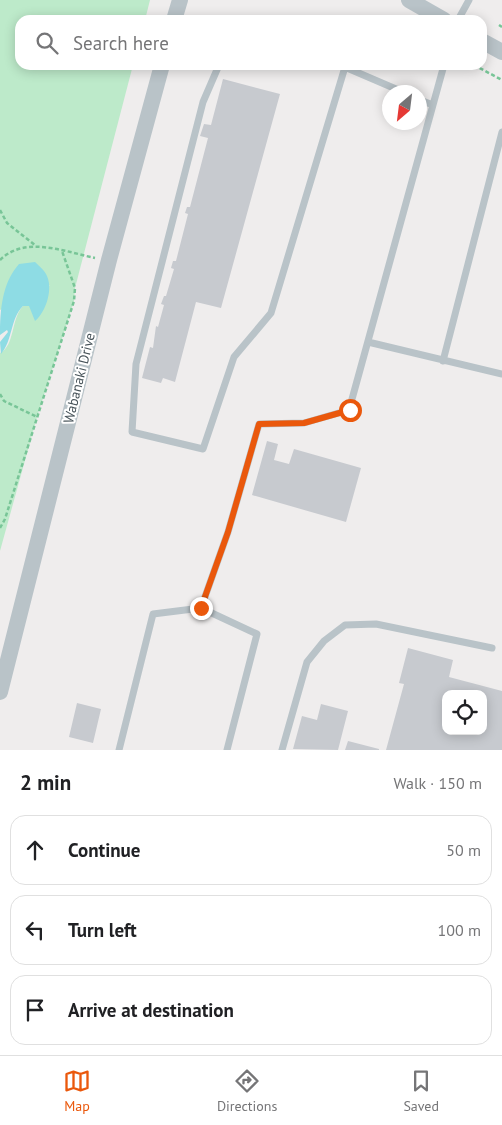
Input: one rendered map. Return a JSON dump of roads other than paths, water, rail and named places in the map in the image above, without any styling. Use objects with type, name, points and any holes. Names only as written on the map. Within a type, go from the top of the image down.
[{"type":"street","points":[[176,15],[180,0]]},
{"type":"street","points":[[409,0],[435,15]]},
{"type":"street","points":[[487,44],[502,52]]},
{"type":"street","name":"Wabanaki Drive","points":[[0,692],[109,260],[161,70]]},
{"type":"lane","points":[[461,15],[469,0]]},
{"type":"lane","points":[[217,70],[204,102],[136,364],[132,432],[203,449],[234,357],[271,313],[341,70]]},
{"type":"lane","points":[[351,70],[387,85]]},
{"type":"lane","points":[[201,608],[228,532],[259,424],[304,423],[350,410],[443,70]]},
{"type":"lane","points":[[427,103],[433,105]]},
{"type":"lane","points":[[443,361],[502,132]]},
{"type":"lane","points":[[368,342],[502,374]]},
{"type":"lane","points":[[119,750],[154,614],[201,608],[257,634],[227,750]]},
{"type":"lane","points":[[282,750],[307,662],[324,641],[345,625],[376,624],[492,648]]},
{"type":"water","points":[[35,262],[46,274],[49,286],[48,299],[35,321],[29,306],[23,306],[16,317],[8,342],[1,354],[0,342],[8,332],[7,330],[0,335],[3,297],[6,288],[13,271],[19,264]]}]
